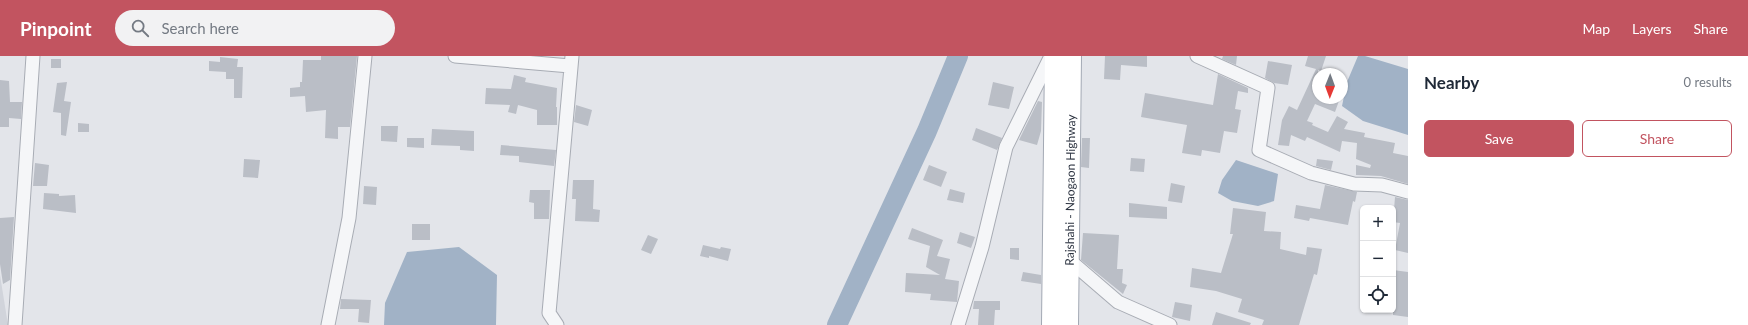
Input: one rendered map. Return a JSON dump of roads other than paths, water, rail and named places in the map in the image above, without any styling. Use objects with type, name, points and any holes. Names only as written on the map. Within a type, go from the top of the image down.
[{"type":"main road","name":"Rajshahi - Naogaon Highway","points":[[1055,56],[1063,89],[1068,259],[1068,325]]},
{"type":"main road","name":"Rajshahi - Naogaon Highway","points":[[1052,325],[1063,89],[1071,56]]},
{"type":"street","points":[[15,325],[33,56]]},
{"type":"street","points":[[455,56],[571,61],[549,313],[557,325]]},
{"type":"street","points":[[958,325],[982,247],[1006,147],[1052,56]]},
{"type":"street","points":[[1197,56],[1268,88],[1259,150],[1310,173],[1354,184],[1382,185],[1408,192]]},
{"type":"street","points":[[328,325],[349,218],[369,57]]},
{"type":"street","points":[[1068,259],[1118,302],[1170,325]]},
{"type":"water","points":[[1358,56],[1365,56],[1408,69],[1408,135],[1363,121],[1342,106],[1342,104],[1348,104],[1348,80]]},
{"type":"water","points":[[1236,160],[1278,174],[1274,201],[1258,206],[1232,201],[1218,193],[1222,180]]},
{"type":"water","points":[[459,247],[497,275],[496,325],[384,325],[385,303],[407,252]]},
{"type":"waterway","points":[[837,325],[927,131],[958,56]]}]
